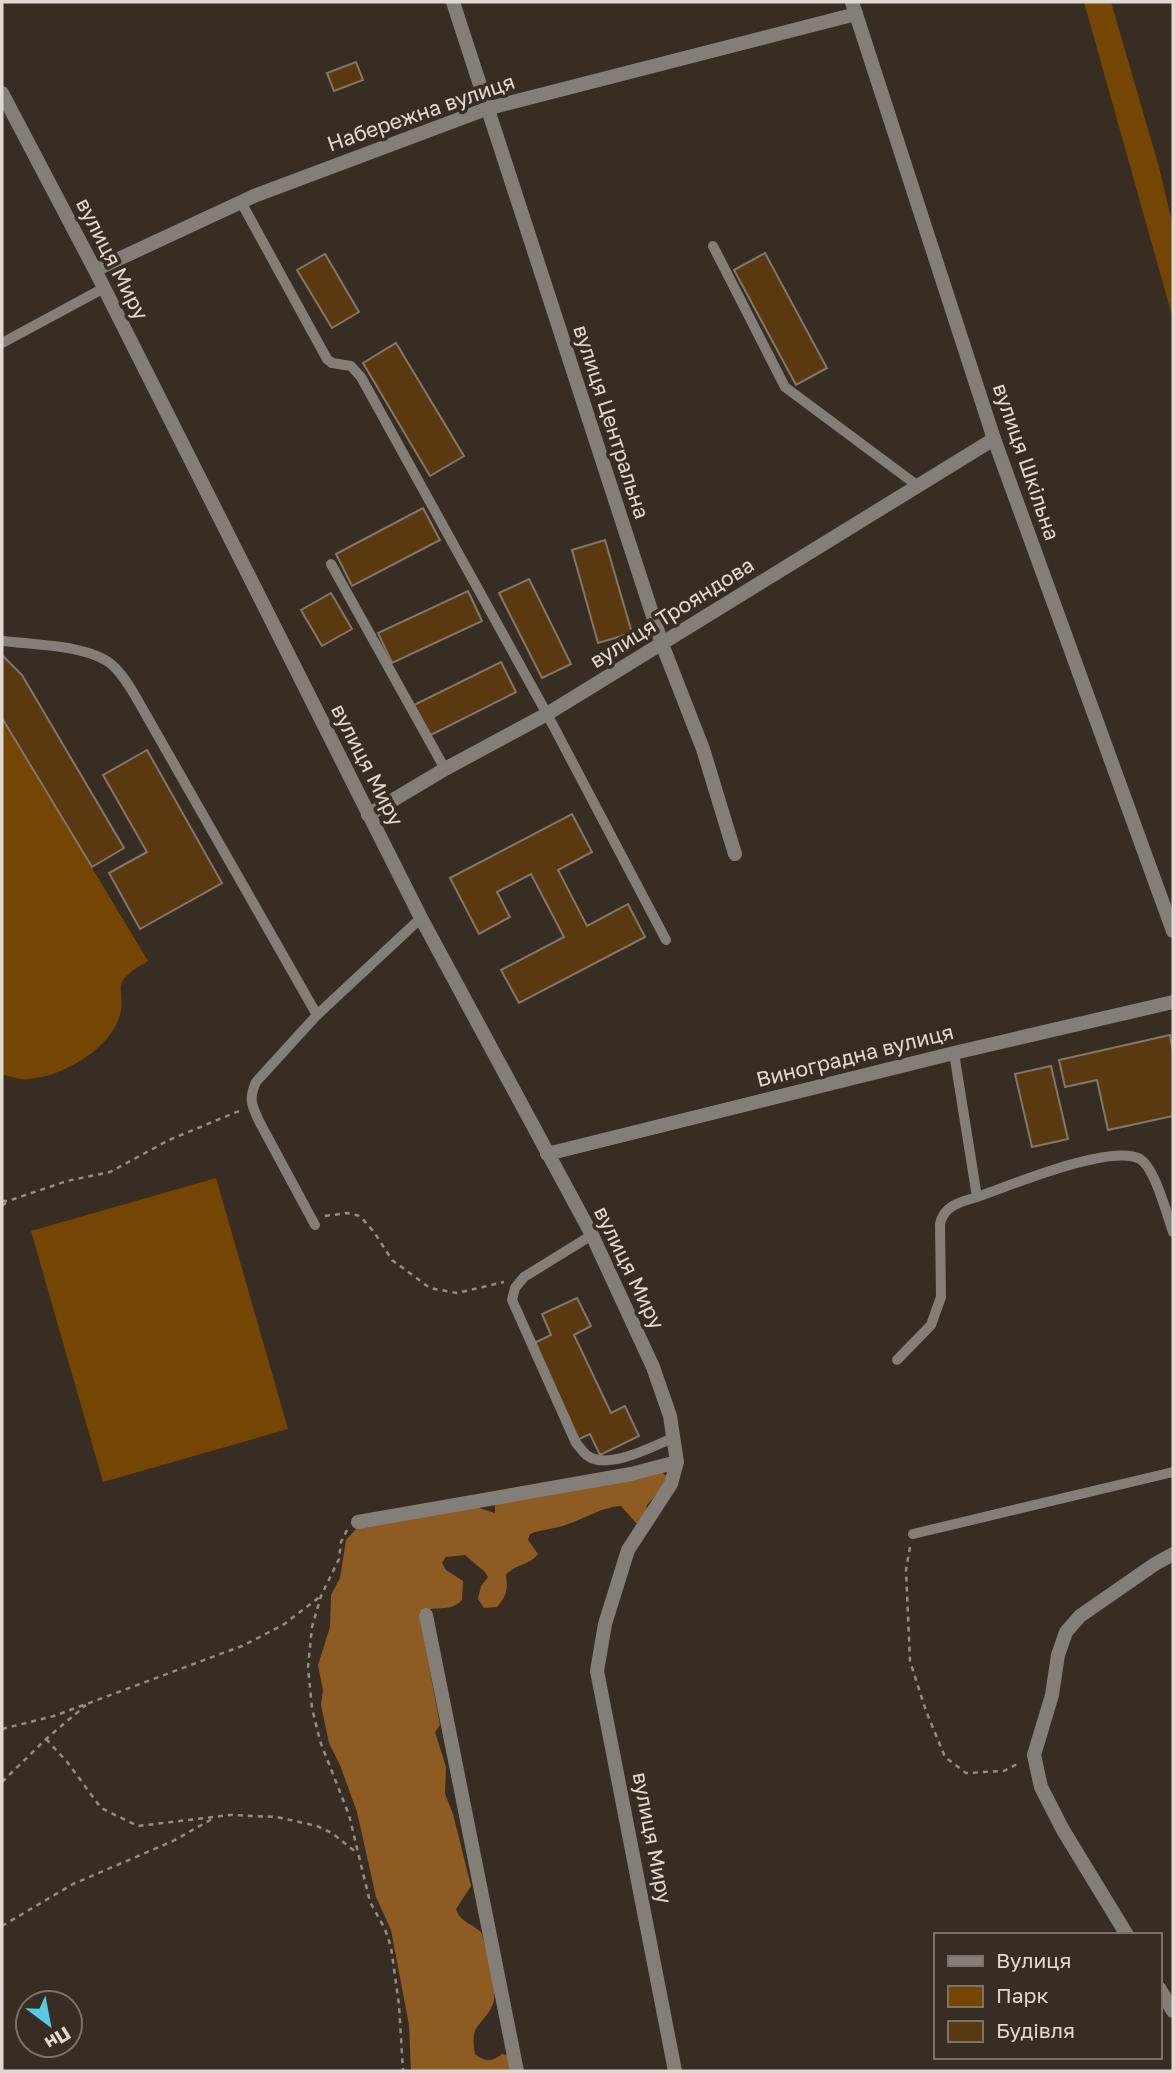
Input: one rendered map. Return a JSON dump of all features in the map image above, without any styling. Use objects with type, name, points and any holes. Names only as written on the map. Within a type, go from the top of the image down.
[{"type":"street","name":"вулиця Центральна","points":[[453,2],[662,644],[703,749],[735,854]]},
{"type":"street","name":"Набережна вулиця","points":[[95,270],[241,202],[486,108],[854,8]]},
{"type":"street","name":"вулиця Шкільна","points":[[854,8],[994,439],[1173,931]]},
{"type":"street","name":"вулиця Миру","points":[[2,93],[95,270],[421,918],[592,1235],[653,1367],[670,1416],[677,1462],[671,1484],[628,1550],[605,1624],[597,1671],[676,2071]]},
{"type":"street","name":"вулиця Трояндова","points":[[368,815],[445,769],[547,714],[994,439]]},
{"type":"street","name":"Виноградна вулиця","points":[[547,1154],[954,1053],[1173,1002]]},
{"type":"street","points":[[358,1522],[631,1474],[677,1462]]},
{"type":"street","points":[[1126,1933],[1063,1830],[1041,1787],[1034,1755],[1052,1695],[1058,1655],[1066,1632],[1080,1616],[1173,1554]]},
{"type":"street","points":[[426,1615],[517,2071]]},
{"type":"street","points":[[1161,1991],[1173,2011]]},
{"type":"lane","points":[[241,202],[327,359],[332,363],[351,366],[361,377],[547,714],[666,940]]},
{"type":"lane","points":[[713,246],[785,387],[918,486]]},
{"type":"lane","points":[[2,344],[104,288]]},
{"type":"lane","points":[[331,564],[445,769]]},
{"type":"lane","points":[[4,641],[100,656],[122,675],[317,1015]]},
{"type":"lane","points":[[315,1225],[252,1106],[250,1094],[256,1082],[317,1015],[421,918]]},
{"type":"lane","points":[[954,1053],[977,1197]]},
{"type":"lane","points":[[897,1360],[931,1325],[940,1297],[940,1224],[942,1213],[952,1205],[1074,1164],[1114,1155],[1127,1156],[1140,1159],[1151,1172],[1173,1232]]},
{"type":"lane","points":[[592,1235],[524,1277],[515,1288],[512,1300],[576,1443],[588,1456],[602,1461],[624,1458],[673,1438]]},
{"type":"lane","points":[[913,1534],[1173,1472]]},
{"type":"path","points":[[2,1201],[67,1181],[110,1172],[169,1140],[252,1106]]},
{"type":"path","points":[[2,1206],[8,1201]]},
{"type":"path","points":[[308,1212],[327,1217],[347,1213],[360,1216],[392,1260],[430,1288],[457,1293],[524,1277]]},
{"type":"path","points":[[358,1522],[344,1533],[339,1559],[321,1596],[312,1627],[308,1667],[312,1709],[320,1741],[349,1815],[370,1902],[385,1929],[391,1947],[399,2006],[403,2071]]},
{"type":"path","points":[[913,1534],[906,1570],[910,1661],[945,1757],[966,1773],[1004,1771],[1034,1755]]},
{"type":"path","points":[[2,1729],[54,1716],[242,1646],[283,1625],[321,1596]]},
{"type":"path","points":[[2,1782],[46,1739],[89,1703]]},
{"type":"path","points":[[46,1739],[68,1763],[101,1808],[138,1826],[245,1815],[297,1820],[332,1833],[357,1853]]},
{"type":"path","points":[[2,1926],[73,1884],[161,1847],[215,1817]]},
{"type":"green space","points":[[1084,2],[1111,2],[1159,167],[1173,226],[1173,319]]},
{"type":"green space","points":[[2,718],[148,961],[134,970],[122,983],[121,1012],[117,1023],[102,1044],[67,1068],[28,1079],[2,1074]]},
{"type":"green space","points":[[216,1178],[288,1429],[103,1482],[31,1231]]},
{"type":"shaded area","points":[[661,1472],[667,1476],[667,1482],[647,1505],[645,1518],[640,1523],[636,1523],[621,1506],[530,1534],[528,1540],[538,1554],[506,1575],[506,1592],[497,1607],[484,1608],[478,1599],[481,1586],[488,1577],[465,1555],[446,1557],[442,1563],[446,1570],[463,1581],[462,1600],[447,1608],[419,1612],[440,1725],[435,1732],[446,1767],[445,1794],[453,1814],[471,1886],[456,1909],[463,1919],[481,1932],[493,1979],[493,2004],[475,2031],[475,2054],[489,2060],[502,2054],[507,2055],[511,2071],[411,2071],[409,2025],[391,1930],[376,1897],[357,1812],[329,1743],[321,1705],[323,1690],[318,1665],[330,1627],[331,1595],[340,1578],[346,1540],[359,1526],[476,1507],[495,1513],[495,1503]]},
{"type":"building","points":[[356,62],[363,80],[334,91],[327,73]]},
{"type":"building","points":[[765,253],[827,368],[796,385],[734,270]]},
{"type":"building","points":[[325,254],[359,312],[332,328],[297,270]]},
{"type":"building","points":[[396,343],[464,456],[430,476],[363,363]]},
{"type":"building","points":[[423,508],[440,540],[352,586],[336,554]]},
{"type":"building","points":[[605,540],[632,633],[598,643],[572,550]]},
{"type":"building","points":[[529,579],[571,664],[542,678],[499,593]]},
{"type":"building","points":[[468,591],[482,621],[392,663],[378,633]]},
{"type":"building","points":[[331,593],[352,629],[322,646],[301,610]]},
{"type":"building","points":[[2,655],[22,675],[124,848],[92,867],[2,718]]},
{"type":"building","points":[[501,662],[516,692],[429,736],[414,705]]},
{"type":"building","points":[[147,750],[222,883],[140,929],[109,873],[147,852],[103,775]]},
{"type":"building","points":[[572,814],[592,852],[558,870],[587,926],[628,904],[645,937],[519,1003],[501,970],[564,937],[531,874],[497,892],[510,917],[479,934],[450,878]]},
{"type":"building","points":[[1170,1035],[1173,1052],[1173,1116],[1108,1130],[1097,1080],[1065,1087],[1059,1060]]},
{"type":"building","points":[[1051,1066],[1068,1139],[1032,1147],[1015,1074]]},
{"type":"building","points":[[577,1298],[591,1326],[574,1335],[611,1413],[625,1406],[639,1436],[600,1455],[590,1434],[577,1440],[532,1344],[551,1335],[542,1314]]}]
